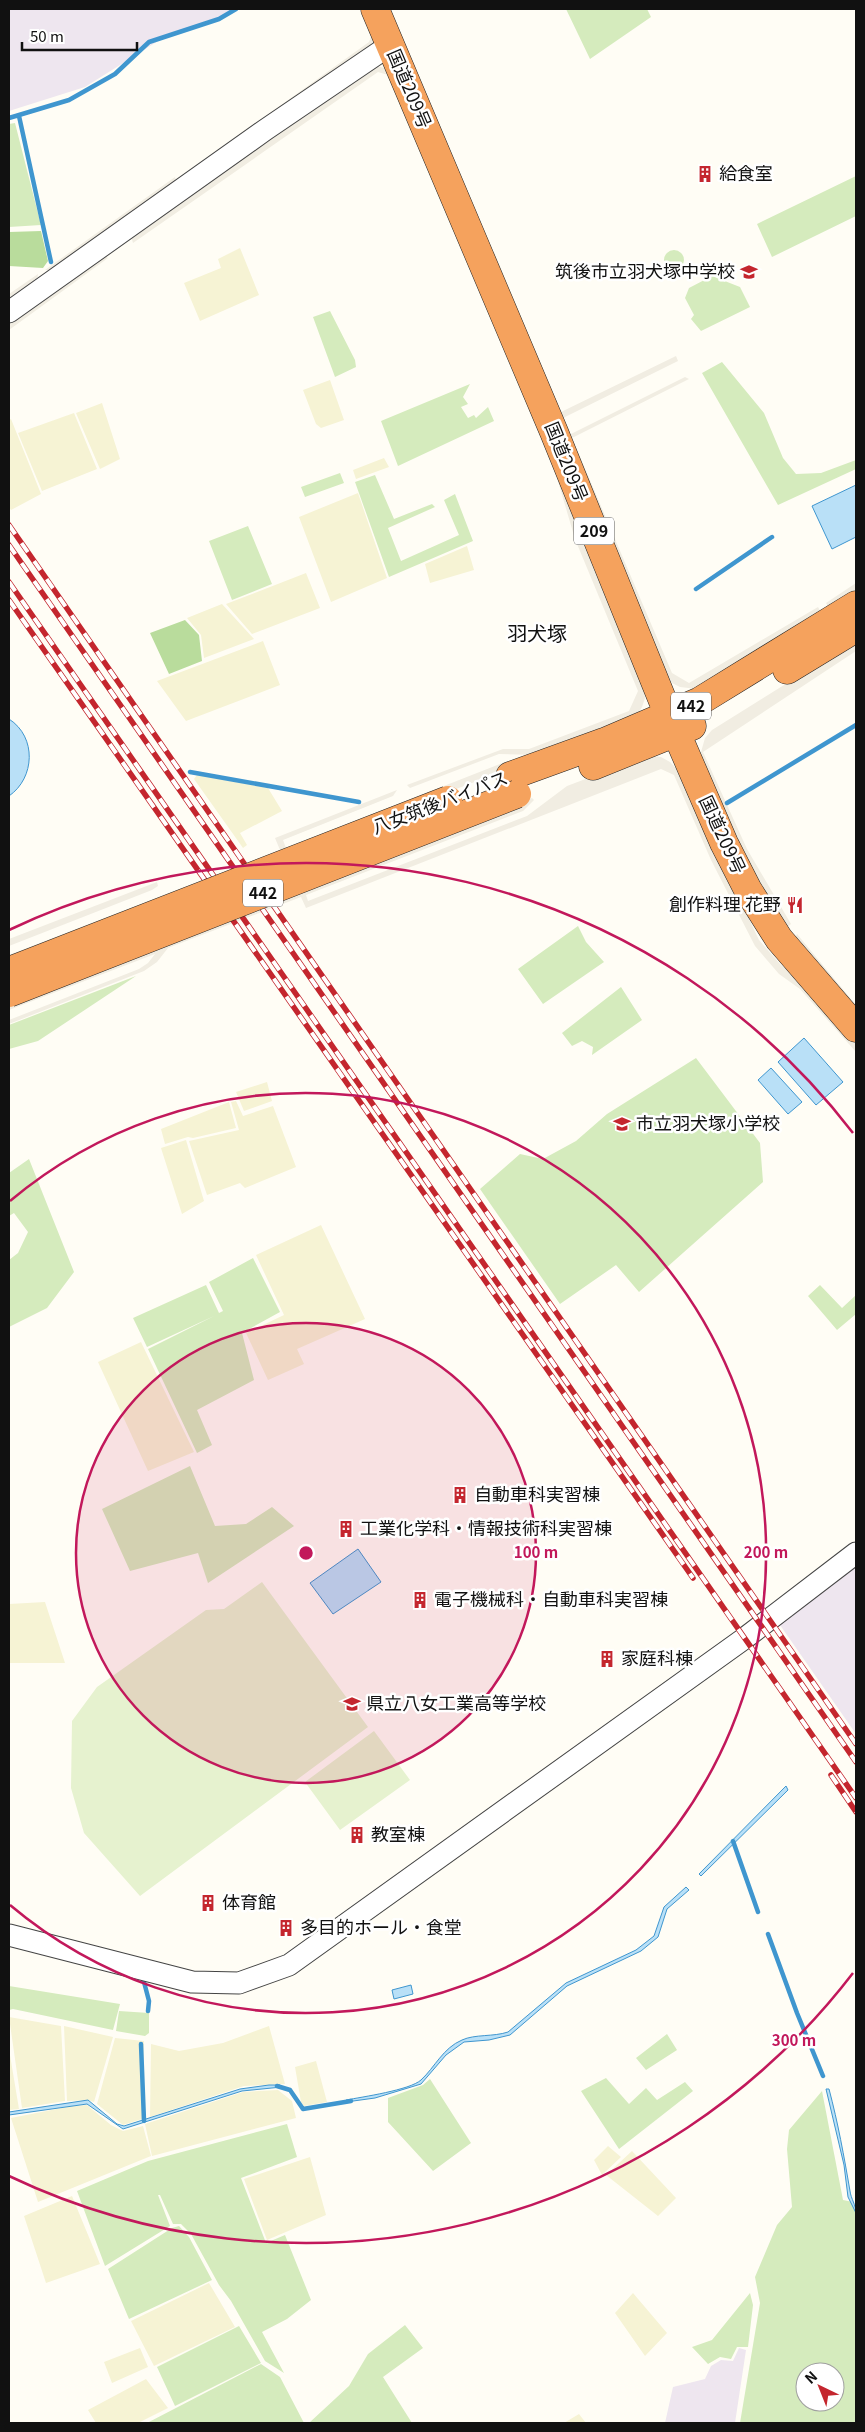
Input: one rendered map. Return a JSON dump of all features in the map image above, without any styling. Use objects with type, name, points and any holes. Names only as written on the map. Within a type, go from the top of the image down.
[{"type":"highway","name":"国道209号","points":[[375,9],[558,441],[672,724],[724,843],[758,906],[792,956],[856,1028]]},
{"type":"highway","name":"八女筑後バイパス","points":[[672,724],[708,697],[856,605]]},
{"type":"highway","name":"八女筑後バイパス","points":[[9,993],[513,785],[552,762],[672,724],[708,718],[856,628]]},
{"type":"highway","name":"八女筑後バイパス","points":[[9,971],[513,785]]},
{"type":"street","points":[[9,312],[265,130],[390,45]]},
{"type":"street","points":[[9,1935],[192,1982],[239,1983],[289,1965],[745,1638],[856,1553]]},
{"type":"shaded area","points":[[9,9],[241,9],[158,41],[85,87],[9,111]]},
{"type":"shaded area","points":[[373,32],[377,36],[368,49],[192,169],[369,42]]},
{"type":"shaded area","points":[[376,66],[389,69],[421,148],[419,149],[388,75],[378,72],[133,243],[131,236]]},
{"type":"shaded area","points":[[175,177],[176,182],[53,270],[45,270]]},
{"type":"shaded area","points":[[240,248],[259,295],[200,321],[184,283],[221,268],[218,259]]},
{"type":"shaded area","points":[[494,252],[561,412],[676,356],[678,361],[561,419],[490,256]]},
{"type":"shaded area","points":[[104,255],[108,258],[9,330],[9,321]]},
{"type":"shaded area","points":[[38,274],[37,282],[9,301],[9,294]]},
{"type":"shaded area","points":[[685,377],[689,379],[572,438],[672,673],[689,683],[818,607],[823,616],[697,689],[680,687],[672,683],[667,675],[569,435]]},
{"type":"shaded area","points":[[330,380],[344,420],[321,428],[316,424],[303,390]]},
{"type":"shaded area","points":[[102,403],[120,459],[100,469],[76,413]]},
{"type":"shaded area","points":[[74,413],[97,469],[42,491],[18,433]]},
{"type":"shaded area","points":[[11,419],[41,494],[11,510],[9,507],[9,420]]},
{"type":"shaded area","points":[[384,458],[389,467],[356,479],[353,470]]},
{"type":"shaded area","points":[[555,471],[562,477],[595,572],[643,687],[645,698],[642,707],[637,715],[540,755],[499,754],[410,788],[407,785],[503,749],[529,749],[629,711],[638,691],[575,539]]},
{"type":"shaded area","points":[[358,493],[387,578],[331,602],[299,517]]},
{"type":"shaded area","points":[[467,546],[474,570],[430,583],[425,564]]},
{"type":"shaded area","points":[[306,573],[320,608],[252,634],[226,604]]},
{"type":"shaded area","points":[[856,583],[856,594],[831,611],[826,603]]},
{"type":"shaded area","points":[[222,604],[254,639],[204,658],[201,635],[187,618]]},
{"type":"shaded area","points":[[856,640],[856,651],[703,752],[747,849],[791,924],[787,927],[748,863],[726,817],[701,752],[705,738],[712,730]]},
{"type":"shaded area","points":[[263,641],[280,685],[186,721],[157,681]]},
{"type":"shaded area","points":[[661,757],[677,769],[759,940],[781,965],[802,982],[856,1043],[856,1052],[800,989],[779,974],[755,946],[711,860],[674,775],[661,769],[306,908],[301,897],[168,948],[157,962],[144,971],[9,1024],[9,1020],[139,969],[148,963],[155,954],[9,1010],[9,955],[280,850],[275,838],[397,790],[393,796],[283,840],[286,848],[505,762],[512,762],[513,767],[288,854],[303,888],[532,798],[534,800],[523,811],[306,895],[308,901],[527,816],[567,786],[641,758]]},
{"type":"shaded area","points":[[197,775],[268,788],[282,811],[240,833],[247,845],[243,848],[194,779]]},
{"type":"shaded area","points":[[157,882],[158,886],[152,890],[9,946],[9,939]]},
{"type":"shaded area","points":[[797,934],[856,1005],[856,1012],[795,939]]},
{"type":"shaded area","points":[[267,1082],[272,1101],[244,1111],[236,1092]]},
{"type":"shaded area","points":[[236,1101],[243,1116],[273,1106],[296,1167],[245,1188],[240,1183],[207,1195],[189,1141],[239,1130],[231,1102]]},
{"type":"shaded area","points":[[229,1102],[236,1128],[193,1138],[188,1137],[165,1144],[161,1129]]},
{"type":"shaded area","points":[[186,1140],[204,1201],[182,1214],[161,1148]]},
{"type":"shaded area","points":[[321,1225],[365,1319],[297,1349],[304,1364],[268,1380],[246,1333],[284,1315],[256,1255]]},
{"type":"shaded area","points":[[141,1342],[194,1452],[148,1471],[98,1362]]},
{"type":"shaded area","points":[[856,1566],[856,1734],[780,1625]]},
{"type":"shaded area","points":[[45,1602],[65,1663],[9,1663],[9,1604]]},
{"type":"shaded area","points":[[9,2017],[61,2026],[65,2101],[22,2108]]},
{"type":"shaded area","points":[[64,2026],[113,2037],[94,2102],[88,2100],[67,2101]]},
{"type":"shaded area","points":[[269,2026],[285,2084],[244,2086],[150,2117],[151,2044],[179,2051],[223,2043]]},
{"type":"shaded area","points":[[115,2038],[144,2041],[142,2119],[123,2125],[97,2104]]},
{"type":"shaded area","points":[[9,2049],[19,2109],[9,2110]]},
{"type":"shaded area","points":[[316,2061],[327,2102],[304,2106],[301,2102],[295,2067]]},
{"type":"shaded area","points":[[278,2090],[292,2101],[296,2118],[152,2156],[145,2124],[243,2092]]},
{"type":"shaded area","points":[[87,2105],[111,2125],[123,2131],[143,2126],[151,2156],[38,2202],[11,2118],[72,2106]]},
{"type":"shaded area","points":[[608,2146],[621,2157],[602,2175],[594,2160]]},
{"type":"shaded area","points":[[632,2151],[676,2198],[658,2216],[606,2175]]},
{"type":"shaded area","points":[[310,2157],[326,2215],[267,2240],[244,2179]]},
{"type":"shaded area","points":[[72,2196],[100,2264],[46,2283],[24,2216]]},
{"type":"shaded area","points":[[209,2283],[235,2327],[154,2366],[131,2321]]},
{"type":"shaded area","points":[[633,2293],[667,2333],[645,2356],[615,2313]]},
{"type":"shaded area","points":[[140,2348],[148,2367],[112,2383],[104,2362]]},
{"type":"shaded area","points":[[739,2348],[746,2350],[735,2423],[665,2423],[673,2387],[705,2379],[711,2366],[721,2360],[733,2361]]},
{"type":"shaded area","points":[[146,2379],[168,2408],[140,2423],[96,2423],[88,2410]]},
{"type":"shaded area","points":[[579,2414],[586,2423],[564,2423]]},
{"type":"green space","points":[[566,9],[647,9],[651,17],[590,59]]},
{"type":"green space","points":[[15,123],[41,225],[9,227],[9,124]]},
{"type":"green space","points":[[856,176],[856,216],[772,257],[757,224]]},
{"type":"green space","points":[[41,231],[48,261],[43,268],[9,266],[9,232]]},
{"type":"green space","points":[[674,250],[681,253],[684,260],[681,267],[674,270],[667,267],[664,260],[667,253]]},
{"type":"green space","points":[[712,276],[740,287],[750,307],[701,331],[691,319],[694,315],[685,298],[689,288]]},
{"type":"green space","points":[[330,311],[355,360],[356,367],[335,377],[313,317]]},
{"type":"green space","points":[[722,362],[764,413],[783,458],[796,474],[821,473],[856,460],[856,469],[778,505],[702,373]]},
{"type":"green space","points":[[470,384],[463,397],[468,404],[461,407],[468,418],[474,415],[476,418],[488,407],[494,421],[398,466],[381,421]]},
{"type":"green space","points":[[340,473],[344,483],[305,497],[301,487]]},
{"type":"green space","points":[[375,475],[394,519],[432,504],[435,507],[388,528],[401,561],[459,535],[444,500],[455,494],[473,541],[389,577],[355,482]]},
{"type":"green space","points":[[248,526],[272,584],[232,600],[209,541]]},
{"type":"green space","points":[[185,620],[199,635],[202,661],[169,674],[150,633]]},
{"type":"green space","points":[[578,926],[586,942],[604,962],[543,1004],[518,969]]},
{"type":"green space","points":[[136,976],[38,1041],[9,1049],[9,1025]]},
{"type":"green space","points":[[621,987],[642,1020],[592,1055],[593,1047],[582,1041],[572,1046],[562,1033]]},
{"type":"green space","points":[[696,1058],[760,1143],[763,1182],[639,1292],[616,1265],[560,1304],[480,1189],[520,1154],[543,1159],[576,1141],[607,1114]]},
{"type":"green space","points":[[29,1159],[74,1272],[47,1308],[9,1327],[9,1260],[18,1253],[28,1232],[14,1213],[9,1216],[9,1173]]},
{"type":"green space","points":[[253,1258],[280,1312],[242,1333],[254,1380],[197,1410],[212,1445],[197,1453],[148,1349],[214,1316],[147,1347],[133,1318],[206,1285],[219,1313],[223,1311],[209,1282]]},
{"type":"green space","points":[[820,1285],[842,1308],[856,1295],[856,1314],[837,1330],[808,1296]]},
{"type":"green space","points":[[190,1466],[215,1526],[246,1524],[272,1507],[294,1526],[208,1583],[198,1553],[130,1571],[102,1509]]},
{"type":"green space","points":[[262,1582],[368,1727],[140,1896],[84,1833],[71,1788],[72,1721],[97,1687],[206,1610],[224,1609]]},
{"type":"green space","points":[[374,1731],[410,1780],[340,1830],[305,1782]]},
{"type":"green space","points":[[9,1986],[120,2004],[113,2030],[13,2009],[9,2010]]},
{"type":"green space","points":[[119,2011],[149,2013],[149,2033],[145,2036],[116,2031]]},
{"type":"green space","points":[[667,2034],[677,2050],[646,2070],[636,2058]]},
{"type":"green space","points":[[606,2078],[629,2104],[646,2088],[657,2100],[685,2082],[693,2091],[619,2149],[581,2091]]},
{"type":"green space","points":[[430,2079],[471,2143],[433,2171],[388,2122],[388,2098],[423,2085]]},
{"type":"green space","points":[[822,2091],[843,2200],[853,2202],[856,2208],[856,2423],[740,2423],[760,2303],[755,2277],[777,2225],[792,2207],[787,2149],[789,2130]]},
{"type":"green space","points":[[287,2124],[297,2157],[241,2178],[266,2243],[285,2235],[311,2300],[287,2319],[262,2332],[284,2373],[265,2361],[191,2234],[181,2224],[173,2224],[160,2195],[158,2195],[170,2226],[105,2266],[77,2191],[148,2161]]},
{"type":"green space","points":[[179,2226],[189,2237],[212,2280],[129,2319],[108,2269],[172,2228]]},
{"type":"green space","points":[[750,2293],[753,2305],[748,2347],[737,2347],[731,2359],[720,2357],[708,2364],[692,2347],[712,2340]]},
{"type":"green space","points":[[405,2325],[423,2348],[383,2377],[412,2423],[309,2423],[349,2386],[368,2354]]},
{"type":"green space","points":[[239,2326],[261,2363],[175,2406],[157,2367]]},
{"type":"green space","points":[[261,2364],[280,2377],[304,2423],[147,2423]]},
{"type":"water","points":[[856,485],[856,537],[832,549],[812,506]]},
{"type":"water","points":[[9,719],[24,736],[29,758],[24,779],[9,796]]},
{"type":"water","points":[[804,1038],[843,1082],[816,1105],[778,1062]]},
{"type":"water","points":[[771,1068],[802,1102],[788,1114],[758,1080]]},
{"type":"water","points":[[358,1549],[381,1582],[333,1614],[310,1583]]},
{"type":"water","points":[[786,1786],[788,1790],[701,1876],[699,1874]]},
{"type":"water","points":[[686,1887],[689,1890],[667,1909],[658,1937],[641,1951],[567,1986],[510,2035],[489,2040],[464,2042],[446,2055],[421,2084],[375,2098],[346,2102],[346,2100],[385,2093],[415,2084],[426,2075],[455,2043],[473,2037],[508,2032],[566,1983],[636,1950],[654,1936],[664,1907]]},
{"type":"water","points":[[411,1985],[413,1994],[394,1999],[392,1990]]},
{"type":"water","points":[[280,2085],[282,2087],[242,2091],[123,2129],[87,2104],[9,2115],[9,2112],[88,2100],[117,2124],[124,2126],[240,2089]]},
{"type":"water","points":[[826,2089],[829,2089],[856,2213],[848,2197],[844,2165]]},
{"type":"waterway","points":[[9,118],[69,100],[115,74],[149,42],[219,19],[236,9]]},
{"type":"waterway","points":[[19,116],[51,262]]},
{"type":"waterway","points":[[696,589],[772,537]]},
{"type":"waterway","points":[[727,803],[856,725]]},
{"type":"waterway","points":[[190,772],[359,802]]},
{"type":"waterway","points":[[733,1841],[758,1912]]},
{"type":"waterway","points":[[768,1934],[823,2076]]},
{"type":"waterway","points":[[144,1982],[149,2001],[148,2011]]},
{"type":"waterway","points":[[141,2044],[144,2121]]},
{"type":"waterway","points":[[277,2086],[290,2090],[303,2109],[351,2101]]},
{"type":"railway","points":[[9,525],[856,1744]]},
{"type":"railway","points":[[9,545],[856,1762]]},
{"type":"railway","points":[[9,582],[856,1798]]},
{"type":"railway","points":[[9,600],[693,1578]]},
{"type":"railway","points":[[831,1775],[856,1812]]},
{"type":"place","name":"給食室","points":[[705,174]]},
{"type":"place","name":"筑後市立羽犬塚中学校","points":[[749,272]]},
{"type":"place","name":"創作料理 花野","points":[[795,905]]},
{"type":"place","name":"市立羽犬塚小学校","points":[[622,1124]]},
{"type":"place","name":"自動車科実習棟","points":[[460,1495]]},
{"type":"place","name":"工業化学科・情報技術科実習棟","points":[[346,1529]]},
{"type":"place","name":"電子機械科・自動車科実習棟","points":[[420,1600]]},
{"type":"place","name":"家庭科棟","points":[[607,1659]]},
{"type":"place","name":"県立八女工業高等学校","points":[[352,1704]]},
{"type":"place","name":"教室棟","points":[[357,1835]]},
{"type":"place","name":"体育館","points":[[208,1903]]},
{"type":"place","name":"多目的ホール・食堂","points":[[286,1928]]},
{"type":"district","name":"羽犬塚","points":[[537,634]]}]
